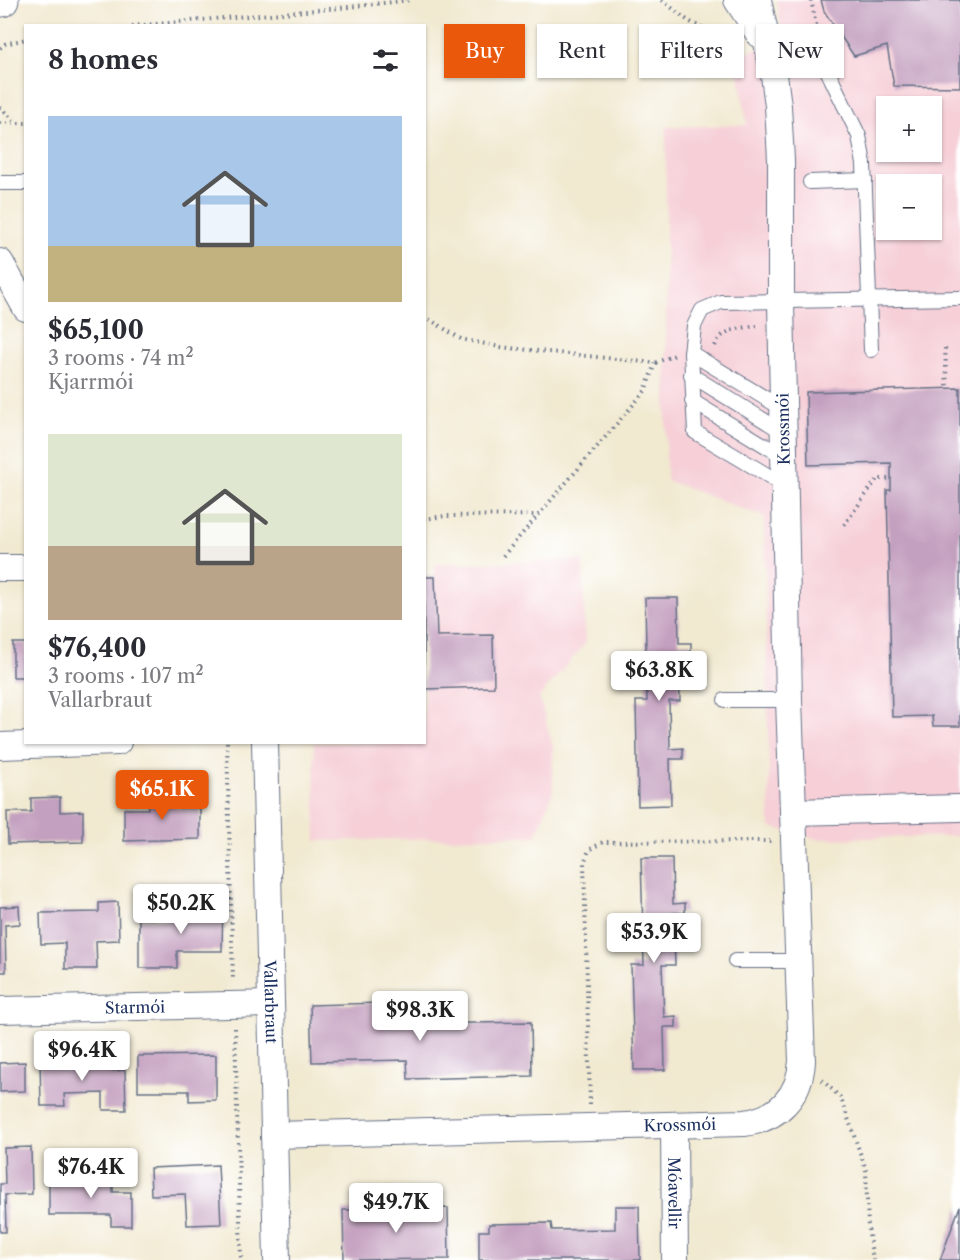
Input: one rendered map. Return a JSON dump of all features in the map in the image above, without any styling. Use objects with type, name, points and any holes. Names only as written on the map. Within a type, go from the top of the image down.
[{"type":"street","name":"Krossmói","points":[[274,1135],[744,1123],[766,1118],[777,1112],[793,1095],[798,1084],[802,1061],[789,700],[781,328],[781,160],[774,75],[767,48],[748,7]]},
{"type":"street","points":[[0,262],[24,304]]},
{"type":"street","points":[[0,568],[24,568]]},
{"type":"street","points":[[0,746],[59,744]]},
{"type":"street","name":"Vallarbraut","points":[[265,744],[277,1260]]},
{"type":"street","points":[[793,812],[960,808]]},
{"type":"street","name":"Starmói","points":[[0,1010],[271,1004]]},
{"type":"street","name":"Móavellir","points":[[674,1125],[675,1260]]},
{"type":"lane","points":[[831,78],[859,135],[865,180],[871,350]]},
{"type":"lane","points":[[810,182],[865,180]]},
{"type":"lane","points":[[0,183],[24,183]]},
{"type":"lane","points":[[784,485],[695,432],[691,353],[694,326],[702,310],[721,302],[960,298]]},
{"type":"lane","points":[[691,353],[783,432]]},
{"type":"lane","points":[[691,375],[783,432]]},
{"type":"lane","points":[[692,401],[783,432]]},
{"type":"lane","points":[[725,700],[789,700]]},
{"type":"lane","points":[[735,961],[798,961]]},
{"type":"path","points":[[155,24],[410,0]]},
{"type":"path","points":[[662,0],[704,30],[720,28],[748,7]]},
{"type":"path","points":[[811,0],[816,24]]},
{"type":"path","points":[[0,48],[5,44],[24,39]]},
{"type":"path","points":[[0,107],[16,123]]},
{"type":"path","points":[[0,123],[24,123]]},
{"type":"path","points":[[426,317],[461,339],[500,347],[655,363],[671,356],[691,353]]},
{"type":"path","points":[[712,353],[722,335],[733,329],[759,326],[781,328]]},
{"type":"path","points":[[945,348],[947,388]]},
{"type":"path","points":[[503,556],[645,391],[655,363]]},
{"type":"path","points":[[844,525],[877,479],[891,479]]},
{"type":"path","points":[[426,519],[446,516],[538,515]]},
{"type":"path","points":[[591,1127],[584,863],[589,850],[603,842],[794,840]]},
{"type":"path","points":[[802,1061],[841,1098],[866,1170],[868,1228],[873,1260]]},
{"type":"shaded area","points":[[776,0],[960,0],[960,836],[818,839],[770,827],[764,517],[666,480],[666,127],[747,125],[740,78],[744,78],[744,53],[756,49],[756,78],[844,78],[844,24],[780,24]]},
{"type":"shaded area","points":[[583,560],[585,644],[539,697],[553,746],[553,792],[536,836],[316,841],[314,744],[426,744],[426,577],[435,577],[435,564]]},
{"type":"building","points":[[821,0],[960,0],[960,87],[894,86],[887,46],[854,56],[844,41],[844,24],[833,24],[824,11]]},
{"type":"building","points":[[960,388],[960,726],[933,726],[932,716],[892,717],[887,490],[891,490],[891,463],[808,465],[806,392]]},
{"type":"building","points":[[426,577],[435,577],[437,636],[493,635],[494,687],[426,689]]},
{"type":"building","points":[[645,598],[678,598],[679,643],[691,643],[691,652],[679,653],[680,701],[669,701],[670,749],[683,748],[683,759],[670,759],[671,805],[638,806],[636,701],[647,701]]},
{"type":"building","points":[[13,643],[24,643],[24,677],[13,677]]},
{"type":"building","points":[[177,794],[177,808],[200,808],[200,839],[124,841],[124,809],[148,809],[147,795]]},
{"type":"building","points":[[60,797],[60,812],[83,811],[83,842],[8,844],[7,812],[31,812],[31,798]]},
{"type":"building","points":[[641,858],[672,858],[673,904],[685,903],[685,913],[673,913],[675,965],[662,965],[664,1017],[676,1016],[676,1027],[664,1027],[665,1070],[634,1070],[631,965],[644,965]]},
{"type":"building","points":[[197,898],[223,898],[222,951],[177,951],[177,968],[139,968],[139,919],[197,919]]},
{"type":"building","points":[[118,902],[119,940],[96,941],[97,969],[65,969],[65,943],[41,944],[40,913],[99,912],[99,903]]},
{"type":"building","points":[[19,906],[20,924],[5,925],[6,972],[0,972],[0,907]]},
{"type":"building","points":[[417,1002],[418,1024],[531,1022],[532,1076],[408,1079],[407,1060],[312,1062],[310,1005]]},
{"type":"building","points":[[216,1055],[216,1100],[189,1101],[189,1091],[138,1091],[138,1056]]},
{"type":"building","points":[[107,1058],[107,1071],[125,1070],[126,1110],[103,1110],[103,1093],[64,1094],[65,1106],[41,1106],[40,1060]]},
{"type":"building","points":[[25,1062],[25,1091],[0,1092],[0,1063]]},
{"type":"building","points":[[31,1147],[32,1194],[5,1195],[6,1232],[0,1232],[0,1184],[5,1184],[4,1148]]},
{"type":"building","points":[[218,1165],[221,1224],[187,1225],[185,1194],[151,1195],[150,1168]]},
{"type":"building","points":[[85,1172],[113,1172],[113,1192],[131,1192],[131,1226],[111,1226],[111,1215],[49,1215],[49,1183],[85,1183]]},
{"type":"building","points":[[615,1206],[639,1206],[640,1260],[479,1260],[479,1231],[489,1231],[489,1224],[551,1223],[552,1230],[615,1229]]},
{"type":"building","points":[[960,1206],[960,1260],[940,1260]]},
{"type":"building","points":[[448,1208],[449,1259],[344,1260],[343,1210]]}]
